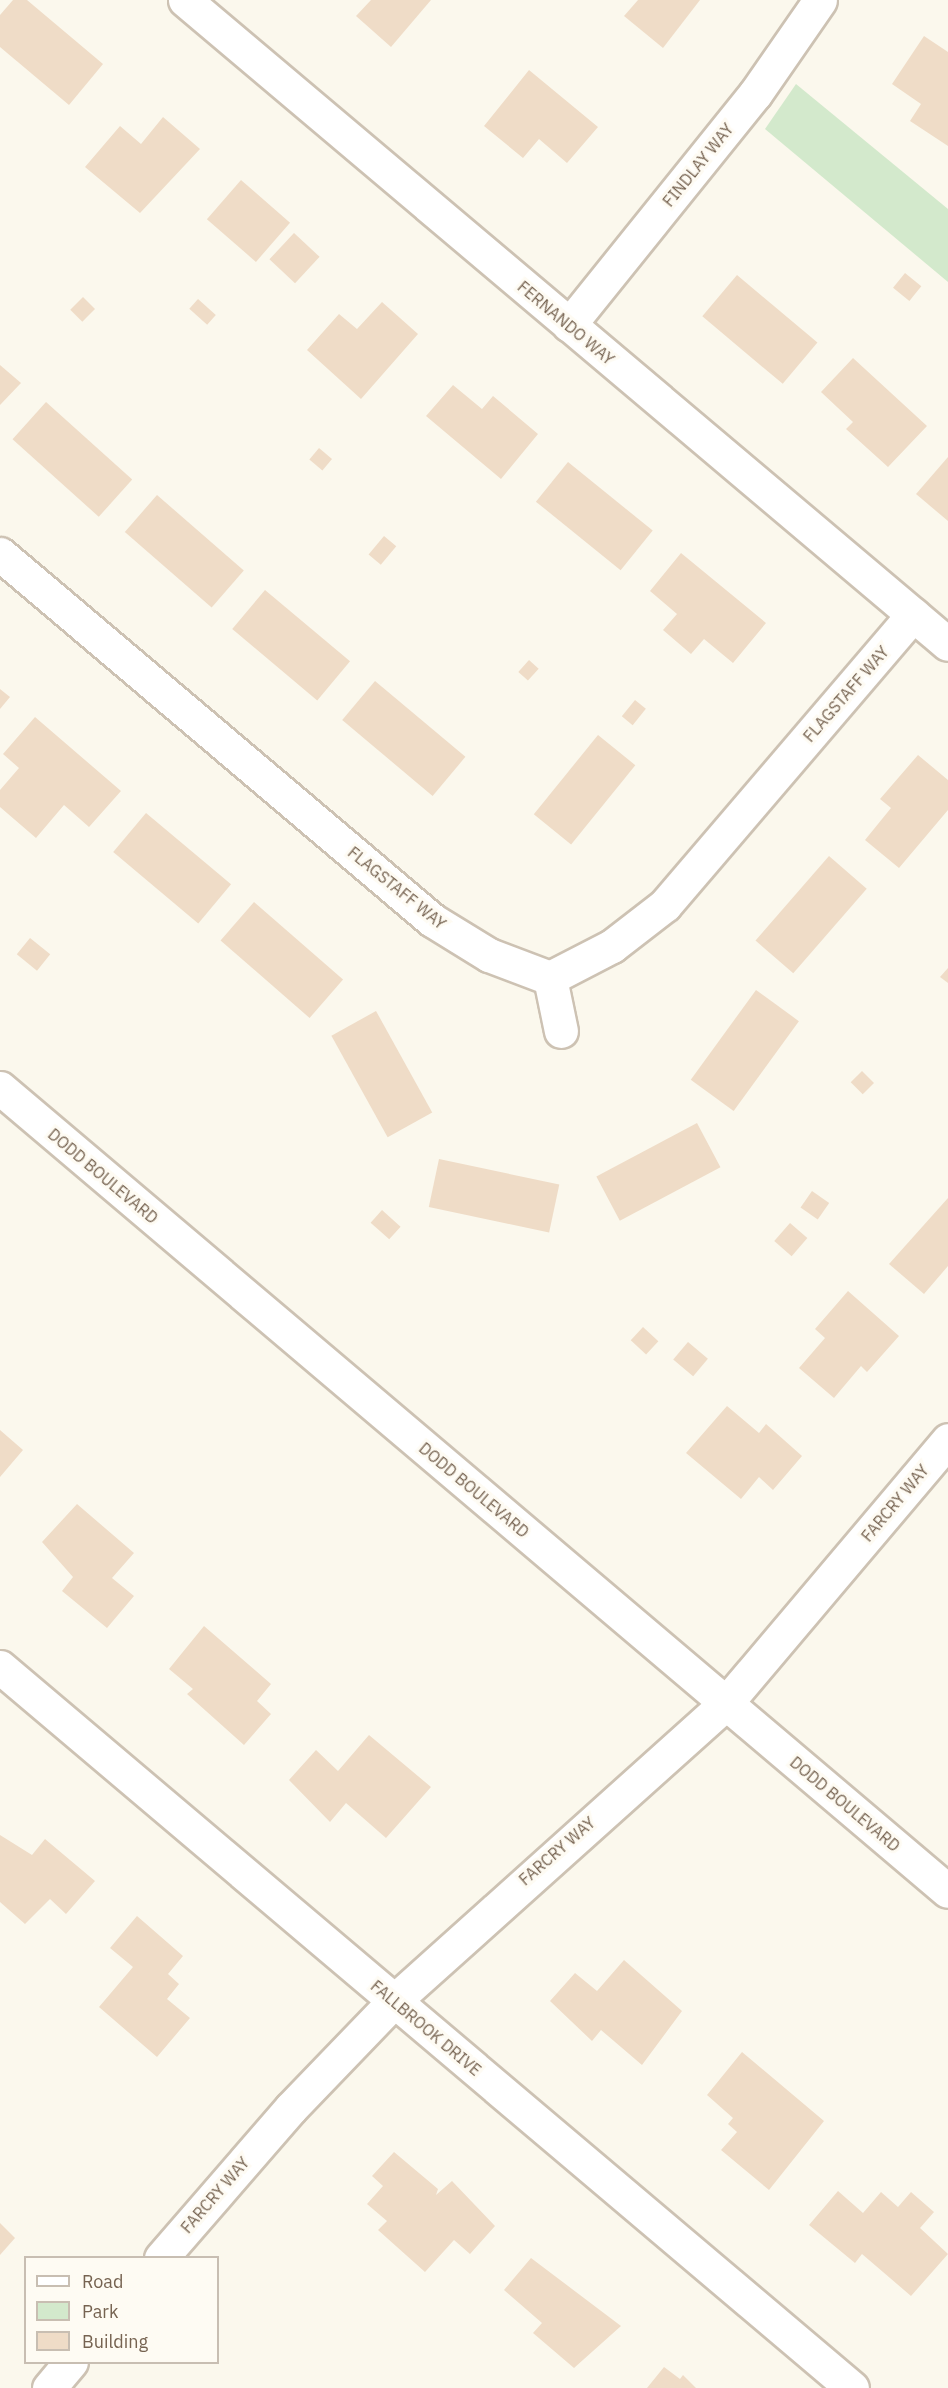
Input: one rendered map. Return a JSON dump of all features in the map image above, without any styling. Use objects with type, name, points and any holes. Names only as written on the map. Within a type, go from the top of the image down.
[{"type":"street","name":"FERNANDO WAY","points":[[185,0],[948,644]]},
{"type":"street","name":"FINDLAY WAY","points":[[569,325],[755,94],[820,0]]},
{"type":"street","name":"FLAGSTAFF WAY","points":[[0,554],[432,920],[489,955],[550,978],[612,946],[665,905],[914,615]]},
{"type":"street","points":[[550,978],[561,1031]]},
{"type":"street","name":"DODD BOULEVARD","points":[[0,1088],[948,1891]]},
{"type":"street","name":"FARCRY WAY","points":[[163,2256],[291,2108],[394,2001],[726,1703],[948,1440]]},
{"type":"street","name":"FALLBROOK DRIVE","points":[[0,1667],[852,2388]]},
{"type":"street","points":[[50,2388],[69,2364]]},
{"type":"green space","points":[[796,84],[948,209],[948,282],[765,129]]},
{"type":"building","points":[[13,0],[27,0],[103,64],[69,105],[0,47],[0,15]]},
{"type":"building","points":[[371,0],[431,0],[391,47],[356,16]]},
{"type":"building","points":[[638,0],[700,0],[663,48],[624,16]]},
{"type":"building","points":[[924,36],[948,52],[948,146],[910,121],[921,104],[892,84]]},
{"type":"building","points":[[529,70],[598,127],[567,163],[539,139],[523,158],[484,126]]},
{"type":"building","points":[[163,117],[200,149],[140,213],[85,167],[120,126],[141,144]]},
{"type":"building","points":[[241,180],[290,223],[256,262],[207,219]]},
{"type":"building","points":[[294,233],[320,257],[295,283],[269,259]]},
{"type":"building","points":[[905,273],[921,286],[909,301],[893,288]]},
{"type":"building","points":[[737,275],[817,342],[783,384],[702,316]]},
{"type":"building","points":[[83,297],[95,309],[82,322],[70,310]]},
{"type":"building","points":[[198,299],[216,315],[207,325],[189,309]]},
{"type":"building","points":[[382,302],[418,334],[361,399],[307,350],[339,314],[357,329]]},
{"type":"building","points":[[853,358],[927,426],[888,467],[846,429],[853,422],[821,392]]},
{"type":"building","points":[[0,365],[21,383],[0,405]]},
{"type":"building","points":[[453,385],[482,409],[493,396],[538,434],[501,479],[426,416]]},
{"type":"building","points":[[46,402],[132,480],[99,517],[13,439]]},
{"type":"building","points":[[319,448],[332,459],[322,470],[309,459]]},
{"type":"building","points":[[948,457],[948,521],[916,494]]},
{"type":"building","points":[[568,462],[653,531],[621,570],[536,502]]},
{"type":"building","points":[[157,495],[244,570],[212,607],[125,532]]},
{"type":"building","points":[[384,536],[396,546],[381,565],[369,554]]},
{"type":"building","points":[[681,553],[766,623],[733,663],[704,639],[691,654],[663,630],[677,614],[650,591]]},
{"type":"building","points":[[265,590],[350,661],[317,700],[232,629]]},
{"type":"building","points":[[529,660],[539,669],[528,681],[518,672]]},
{"type":"building","points":[[375,681],[465,757],[433,796],[342,720]]},
{"type":"building","points":[[0,689],[10,697],[0,709]]},
{"type":"building","points":[[635,700],[646,709],[633,725],[622,716]]},
{"type":"building","points":[[35,717],[121,791],[89,827],[64,805],[36,838],[0,807],[0,790],[19,768],[3,754]]},
{"type":"building","points":[[598,735],[635,765],[571,844],[534,814]]},
{"type":"building","points":[[918,755],[948,780],[948,810],[899,868],[865,840],[891,808],[880,799]]},
{"type":"building","points":[[146,813],[231,884],[198,923],[113,852]]},
{"type":"building","points":[[829,856],[867,889],[793,973],[756,941]]},
{"type":"building","points":[[254,902],[343,979],[310,1018],[221,940]]},
{"type":"building","points":[[30,938],[50,954],[37,971],[17,954]]},
{"type":"building","points":[[948,968],[948,983],[940,977]]},
{"type":"building","points":[[756,990],[799,1021],[734,1111],[691,1080]]},
{"type":"building","points":[[376,1011],[432,1112],[388,1137],[331,1036]]},
{"type":"building","points":[[862,1071],[874,1083],[863,1094],[851,1082]]},
{"type":"building","points":[[697,1123],[720,1167],[620,1221],[596,1177]]},
{"type":"building","points":[[439,1159],[559,1185],[549,1233],[429,1207]]},
{"type":"building","points":[[812,1191],[829,1203],[818,1219],[801,1207]]},
{"type":"building","points":[[948,1198],[948,1266],[924,1294],[889,1264]]},
{"type":"building","points":[[382,1210],[401,1227],[389,1239],[371,1223]]},
{"type":"building","points":[[790,1223],[807,1238],[792,1256],[774,1241]]},
{"type":"building","points":[[848,1291],[899,1336],[867,1372],[861,1366],[834,1398],[799,1368],[825,1338],[815,1329]]},
{"type":"building","points":[[643,1327],[658,1341],[646,1354],[631,1340]]},
{"type":"building","points":[[688,1342],[708,1359],[693,1376],[673,1360]]},
{"type":"building","points":[[727,1406],[759,1433],[766,1424],[802,1456],[773,1490],[759,1477],[741,1499],[686,1453]]},
{"type":"building","points":[[0,1430],[23,1450],[0,1477]]},
{"type":"building","points":[[77,1504],[134,1553],[112,1578],[134,1596],[107,1628],[62,1591],[73,1577],[42,1542]]},
{"type":"building","points":[[204,1626],[271,1684],[257,1701],[271,1714],[244,1745],[187,1694],[193,1689],[169,1669]]},
{"type":"building","points":[[369,1735],[431,1787],[386,1838],[346,1803],[330,1822],[289,1780],[316,1750],[338,1771]]},
{"type":"building","points":[[0,1835],[32,1855],[45,1839],[95,1881],[66,1914],[50,1899],[25,1924],[0,1902]]},
{"type":"building","points":[[137,1916],[183,1956],[168,1974],[179,1984],[167,1999],[190,2018],[157,2057],[99,2007],[133,1967],[110,1948]]},
{"type":"building","points":[[624,1960],[682,2011],[642,2065],[601,2030],[592,2041],[550,2001],[575,1973],[597,1991]]},
{"type":"building","points":[[742,2052],[824,2121],[769,2190],[721,2150],[737,2132],[728,2124],[733,2118],[707,2095]]},
{"type":"building","points":[[394,2152],[438,2189],[436,2195],[452,2181],[495,2226],[470,2254],[454,2240],[425,2272],[378,2230],[387,2221],[367,2204],[383,2186],[372,2176]]},
{"type":"building","points":[[838,2191],[863,2213],[881,2192],[898,2207],[911,2192],[934,2212],[920,2228],[948,2254],[911,2296],[862,2254],[855,2263],[809,2225]]},
{"type":"building","points":[[0,2223],[15,2238],[0,2255]]},
{"type":"building","points":[[531,2258],[621,2326],[574,2368],[533,2333],[542,2323],[504,2290]]},
{"type":"building","points":[[664,2367],[680,2379],[683,2375],[696,2388],[647,2388]]}]
